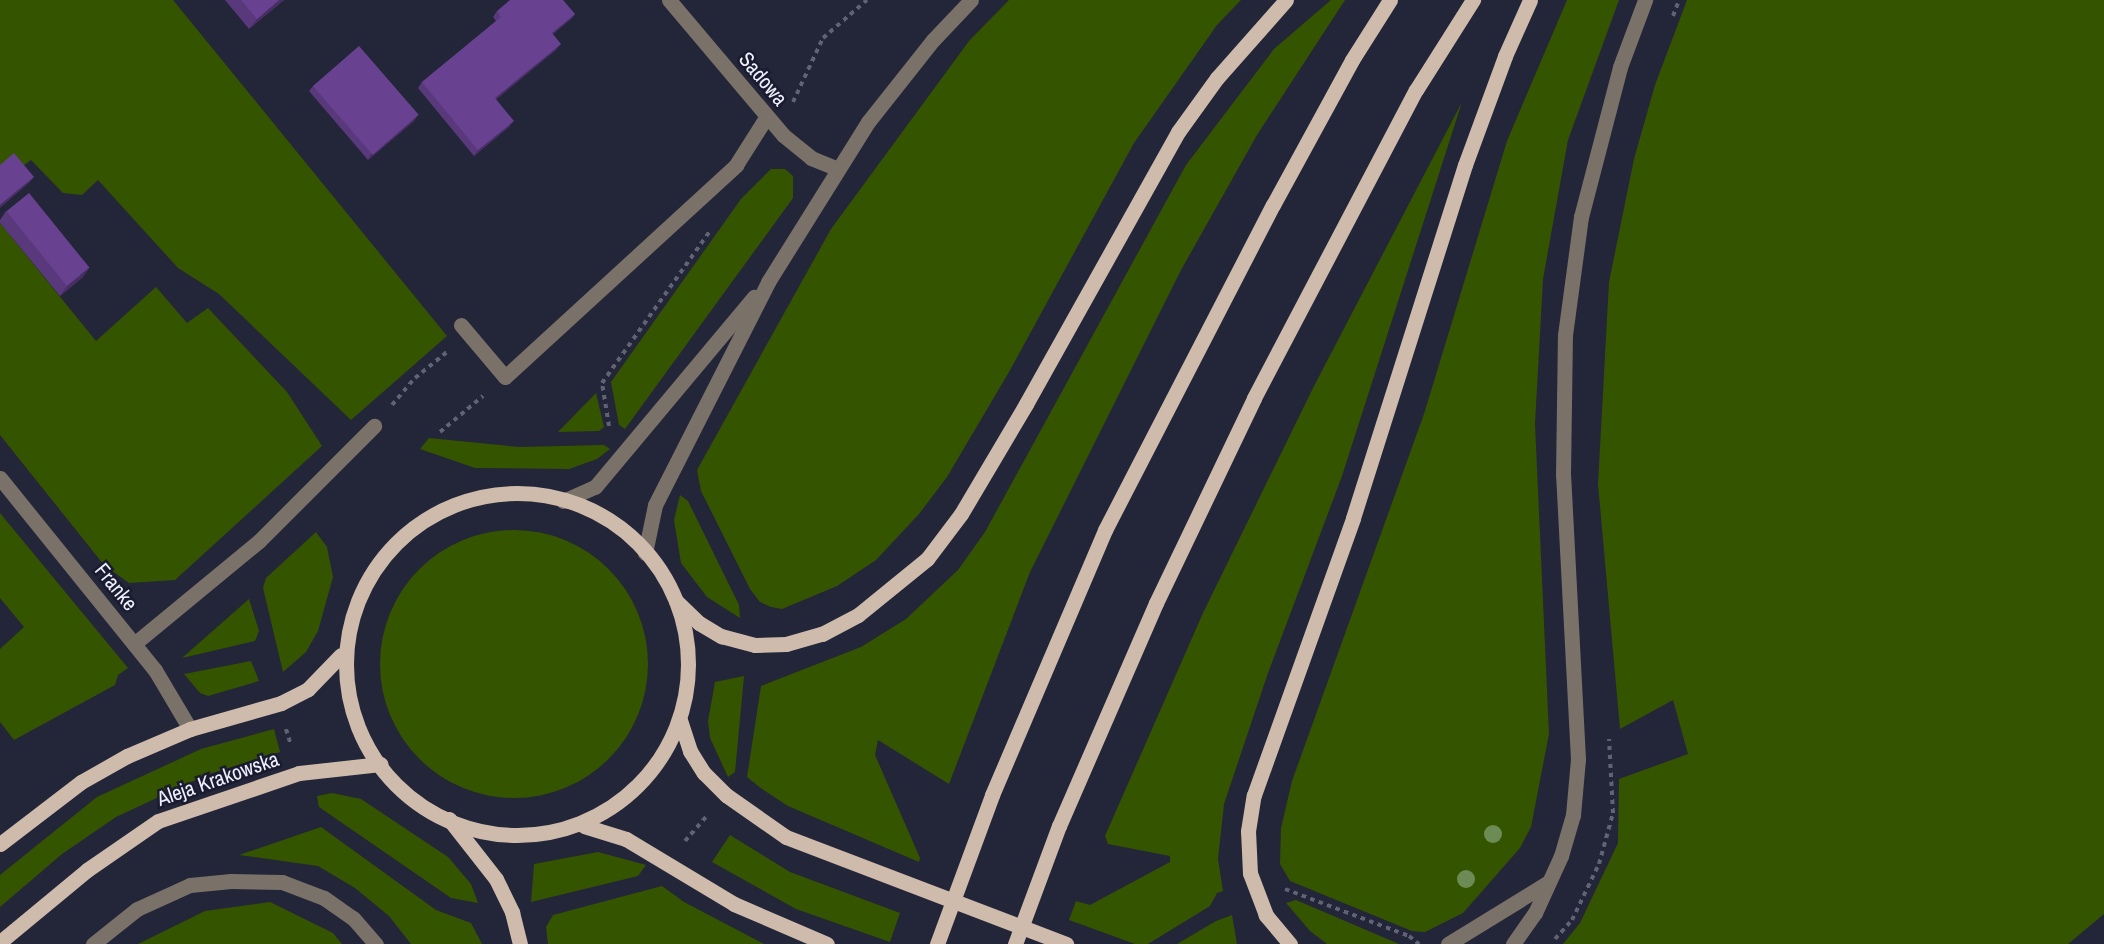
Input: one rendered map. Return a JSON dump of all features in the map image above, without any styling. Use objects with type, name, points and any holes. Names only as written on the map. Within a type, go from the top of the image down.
[{"type":"main road","points":[[520,944],[512,912],[495,879],[449,819],[402,785],[381,764],[350,710],[341,655],[347,624],[378,563],[400,537],[432,514],[465,500],[499,493],[534,493],[563,501],[599,516],[645,553],[676,601],[699,623],[721,636],[755,645],[786,644],[822,634],[858,615],[927,559],[961,514],[1026,404],[1178,132],[1217,78],[1286,0]]},
{"type":"main road","points":[[937,944],[992,795],[1105,530],[1273,205],[1352,60],[1390,0]]},
{"type":"main road","points":[[1015,944],[1059,826],[1156,603],[1254,398],[1416,90],[1473,0]]},
{"type":"main road","points":[[1290,944],[1266,915],[1250,873],[1248,831],[1254,795],[1353,518],[1465,165],[1504,56],[1530,0]]},
{"type":"main road","points":[[449,819],[489,832],[522,837],[584,826],[639,788],[669,747],[680,720],[689,668],[676,601]]},
{"type":"main road","points":[[0,844],[81,782],[127,756],[190,729],[281,703],[308,689],[341,655]]},
{"type":"main road","points":[[680,720],[690,752],[704,773],[726,795],[786,837],[1066,944]]},
{"type":"main road","name":"Aleja Krakowska","points":[[0,942],[87,870],[158,821],[298,773],[381,764]]},
{"type":"main road","points":[[584,826],[626,839],[726,899],[778,926],[827,944]]},
{"type":"street","name":"Sadowa","points":[[669,0],[783,135],[811,158],[838,169]]},
{"type":"street","points":[[645,553],[655,505],[768,282],[838,169],[899,82],[971,0]]},
{"type":"street","points":[[1513,944],[1535,913],[1561,856],[1573,815],[1578,759],[1563,475],[1565,335],[1581,217],[1620,67],[1645,0]]},
{"type":"street","points":[[465,329],[505,377],[736,165],[768,116]]},
{"type":"street","points":[[563,501],[595,487],[768,282]]},
{"type":"street","points":[[134,644],[259,541],[374,426]]},
{"type":"street","name":"Franke","points":[[0,478],[155,670],[190,729]]},
{"type":"street","points":[[93,944],[148,904],[190,885],[231,881],[282,882],[324,898],[353,918],[376,944]]},
{"type":"street","points":[[1448,944],[1547,883]]},
{"type":"path","points":[[793,107],[823,38],[867,0]]},
{"type":"path","points":[[1671,21],[1680,0]]},
{"type":"path","points":[[611,436],[602,383],[712,228]]},
{"type":"path","points":[[374,426],[415,378],[465,329]]},
{"type":"path","points":[[440,432],[505,377]]},
{"type":"path","points":[[285,726],[292,748]]},
{"type":"path","points":[[1551,944],[1572,920],[1599,864],[1613,813],[1608,735]]},
{"type":"path","points":[[679,847],[715,808]]},
{"type":"path","points":[[1279,889],[1292,889],[1409,936],[1420,944]]},
{"type":"green space","points":[[0,0],[173,0],[447,336],[351,420],[219,294],[178,268],[98,180],[82,195],[63,193],[31,160],[19,169],[0,167]]},
{"type":"green space","points":[[1009,0],[1241,0],[1217,25],[1134,143],[1009,372],[947,477],[919,514],[876,560],[837,586],[782,609],[771,607],[760,602],[750,589],[701,491],[697,470],[831,229],[969,41]]},
{"type":"green space","points":[[1331,0],[1345,0],[1257,135],[1181,270],[1030,572],[949,784],[878,740],[875,755],[920,858],[919,862],[788,806],[762,789],[747,777],[761,686],[861,647],[906,619],[958,570],[985,532],[1186,165],[1274,49]]},
{"type":"green space","points":[[1567,0],[1619,0],[1568,140],[1543,279],[1535,424],[1549,734],[1531,827],[1520,848],[1463,913],[1425,932],[1412,931],[1290,881],[1280,864],[1281,828],[1292,781],[1424,414],[1507,141]]},
{"type":"green space","points":[[1687,0],[2104,0],[2104,914],[2068,944],[1563,944],[1580,923],[1618,843],[1619,779],[1688,754],[1673,700],[1620,729],[1598,484],[1609,282],[1634,159],[1655,85]]},
{"type":"green space","points":[[1462,102],[1342,476],[1268,673],[1224,804],[1218,859],[1223,891],[1217,893],[1210,906],[1148,944],[1135,944],[1069,920],[1076,901],[1090,905],[1170,862],[1170,856],[1108,844],[1105,836],[1203,613],[1313,388]]},
{"type":"green space","points":[[771,169],[785,169],[793,176],[793,198],[625,429],[619,425],[611,382],[741,199]]},
{"type":"green space","points":[[0,223],[96,341],[156,287],[187,323],[208,308],[287,392],[322,446],[175,580],[129,583],[104,565],[0,435]]},
{"type":"green space","points":[[596,393],[604,427],[599,431],[558,432]]},
{"type":"green space","points":[[429,438],[519,447],[604,445],[610,449],[597,459],[569,469],[475,468],[420,449]]},
{"type":"green space","points":[[680,495],[688,501],[739,605],[740,618],[707,597],[681,563],[674,520]]},
{"type":"green space","points":[[0,513],[128,668],[118,675],[115,685],[14,740],[0,722],[0,649],[24,627],[0,598]]},
{"type":"green space","points":[[514,530],[540,533],[565,540],[599,560],[609,569],[618,579],[638,613],[645,638],[648,664],[645,690],[638,715],[618,749],[609,759],[599,768],[565,788],[540,795],[514,798],[488,795],[463,788],[429,768],[419,759],[410,749],[390,715],[383,690],[380,664],[383,638],[390,613],[410,579],[419,569],[429,560],[463,540],[488,533]]},
{"type":"green space","points":[[316,532],[327,547],[333,577],[318,631],[306,652],[283,672],[263,588],[266,578]]},
{"type":"green space","points":[[249,599],[259,631],[255,641],[182,658]]},
{"type":"green space","points":[[251,661],[259,681],[208,696],[200,693],[184,674]]},
{"type":"green space","points":[[744,676],[735,772],[728,777],[710,738],[708,721],[715,682]]},
{"type":"green space","points":[[274,729],[280,752],[206,775],[116,817],[62,854],[0,907],[0,875],[97,797],[201,749]]},
{"type":"green space","points":[[332,793],[361,799],[448,857],[471,884],[478,903],[451,898],[319,807],[317,796]]},
{"type":"green space","points":[[321,827],[436,910],[471,923],[482,944],[411,944],[389,916],[355,888],[318,866],[239,855]]},
{"type":"green space","points":[[730,835],[790,872],[900,913],[890,942],[796,909],[712,862]]},
{"type":"green space","points":[[598,852],[646,865],[638,876],[531,902],[534,864]]},
{"type":"green space","points":[[662,886],[684,902],[764,944],[548,944],[546,927],[553,915]]},
{"type":"green space","points":[[1296,900],[1399,944],[1327,944],[1310,931],[1286,903]]},
{"type":"green space","points":[[270,902],[333,933],[342,944],[138,944],[205,911]]},
{"type":"green space","points":[[1232,915],[1237,944],[1177,944],[1216,921]]},
{"type":"building","points":[[241,0],[279,0],[257,19]]},
{"type":"building","points":[[510,0],[563,0],[575,14],[552,33],[561,44],[495,98],[514,121],[478,150],[422,82],[501,17],[497,11]]},
{"type":"building","points":[[359,46],[419,115],[373,155],[313,86]]},
{"type":"building","points":[[14,153],[34,177],[0,205],[0,165]]},
{"type":"building","points":[[29,193],[89,268],[67,286],[6,211]]}]
